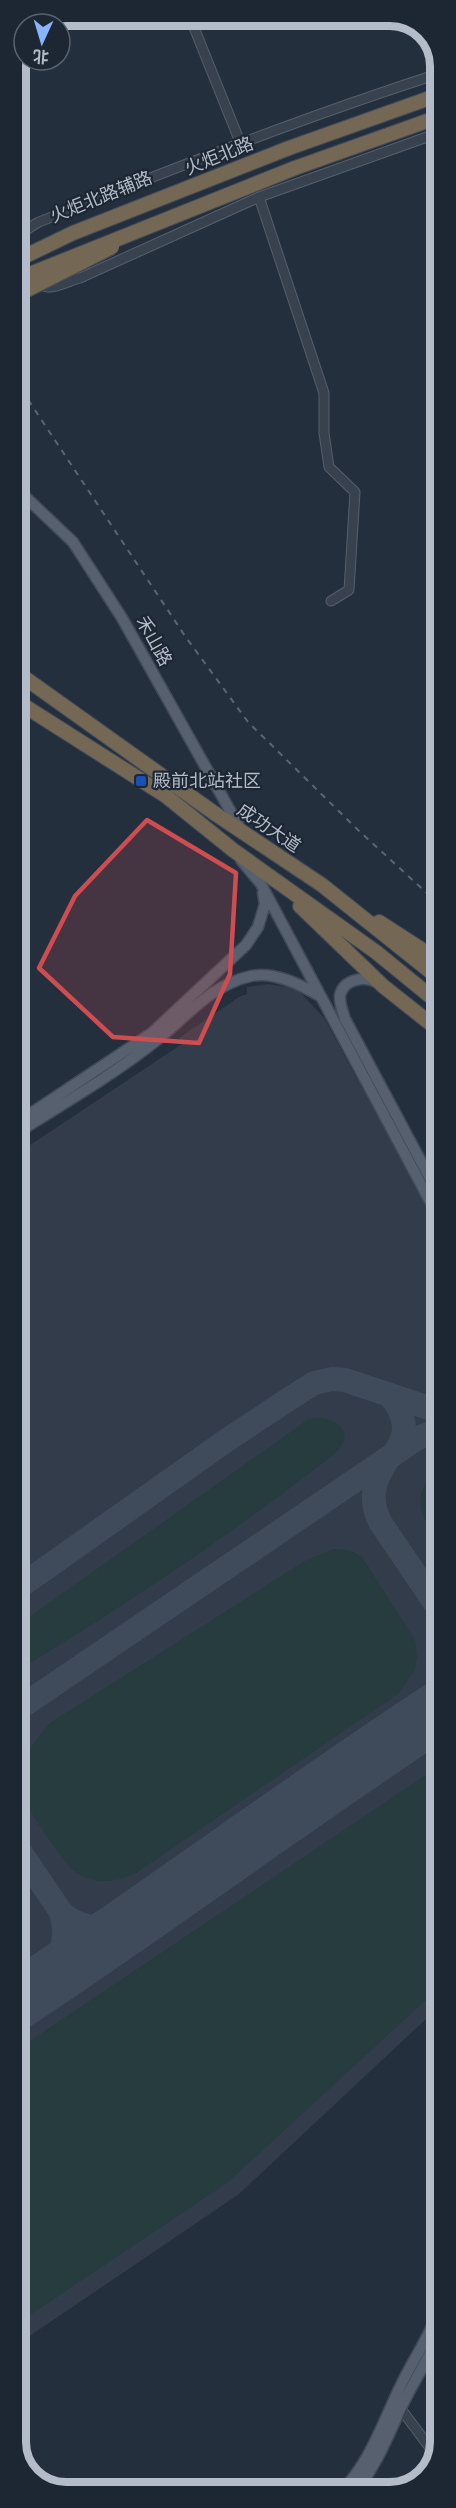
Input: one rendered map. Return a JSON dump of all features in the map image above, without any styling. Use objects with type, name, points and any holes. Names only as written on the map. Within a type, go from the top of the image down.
[{"type":"highway","name":"火炬北路","points":[[26,256],[73,233],[289,148],[430,98]]},
{"type":"highway","points":[[26,275],[295,168],[430,120]]},
{"type":"highway","points":[[26,290],[99,254],[148,225]]},
{"type":"highway","name":"成功大道","points":[[26,679],[217,815],[322,885],[371,926],[430,969]]},
{"type":"highway","name":"成功大道","points":[[26,707],[166,796],[233,850],[383,986],[430,1023]]},
{"type":"highway","name":"成功大道","points":[[263,879],[376,952],[430,996]]},
{"type":"highway","points":[[322,885],[430,955]]},
{"type":"main road","name":"禾山路","points":[[26,497],[73,542],[122,618],[241,830]]},
{"type":"main road","points":[[263,879],[289,936],[430,1201]]},
{"type":"main road","points":[[26,1117],[152,1033],[246,945],[258,927],[265,904],[263,879]]},
{"type":"main road","points":[[26,1127],[157,1040],[200,1001],[230,983],[253,975],[280,978],[321,996]]},
{"type":"main road","points":[[383,986],[367,978],[355,980],[346,986],[340,995],[345,1019],[430,1178]]},
{"type":"main road","points":[[349,2482],[374,2446],[430,2327]]},
{"type":"main road","points":[[364,2482],[383,2451],[430,2352]]},
{"type":"street","points":[[193,26],[240,142]]},
{"type":"street","name":"火炬北路辅路","points":[[26,230],[39,222],[240,142],[430,77]]},
{"type":"street","name":"火炬北路辅路","points":[[26,272],[31,280],[49,287],[80,278],[259,197],[430,136]]},
{"type":"street","points":[[259,197],[324,393],[324,433],[329,467],[355,492],[349,590],[331,601]]},
{"type":"street","points":[[401,2409],[430,2448]]},
{"type":"highlighted area","points":[[147,820],[236,873],[230,974],[199,1043],[113,1037],[39,968],[75,896]]},
{"type":"shaded area","points":[[269,984],[297,989],[324,1018],[430,1213],[430,2015],[239,2194],[26,2339],[26,1148],[182,1044],[179,1038],[239,997],[247,994],[247,987]]},
{"type":"green space","points":[[309,1419],[330,1420],[344,1432],[343,1443],[333,1455],[256,1513],[177,1568],[26,1665],[26,1619]]},
{"type":"green space","points":[[430,1477],[430,1529],[421,1506],[424,1487]]},
{"type":"green space","points":[[333,1549],[349,1550],[362,1557],[415,1640],[417,1656],[415,1670],[398,1694],[136,1873],[120,1879],[97,1881],[74,1871],[57,1851],[26,1803],[26,1757],[33,1745],[50,1723],[305,1561]]},
{"type":"green space","points":[[430,1772],[430,1996],[227,2183],[26,2318],[26,2044]]},
{"type":"taxiway","points":[[26,1582],[227,1440],[314,1383],[332,1379],[345,1380],[430,1408]]},
{"type":"taxiway","points":[[388,1394],[399,1409],[404,1424],[402,1439],[393,1455]]},
{"type":"taxiway","points":[[26,1704],[416,1439],[430,1433]]},
{"type":"taxiway","points":[[387,1461],[378,1476],[374,1491],[374,1506],[380,1522],[430,1596]]},
{"type":"taxiway","points":[[392,1741],[430,1715]]},
{"type":"taxiway","points":[[26,1860],[61,1912]]},
{"type":"taxiway","points":[[47,1981],[60,1957],[64,1940],[61,1912],[87,1926],[107,1927],[137,1921]]},
{"type":"runway","points":[[26,1994],[430,1716]]},
{"type":"railway","points":[[26,397],[185,636],[248,722],[358,830],[430,896]]},
{"type":"place","name":"殿前北站社区","points":[[141,781]]}]
